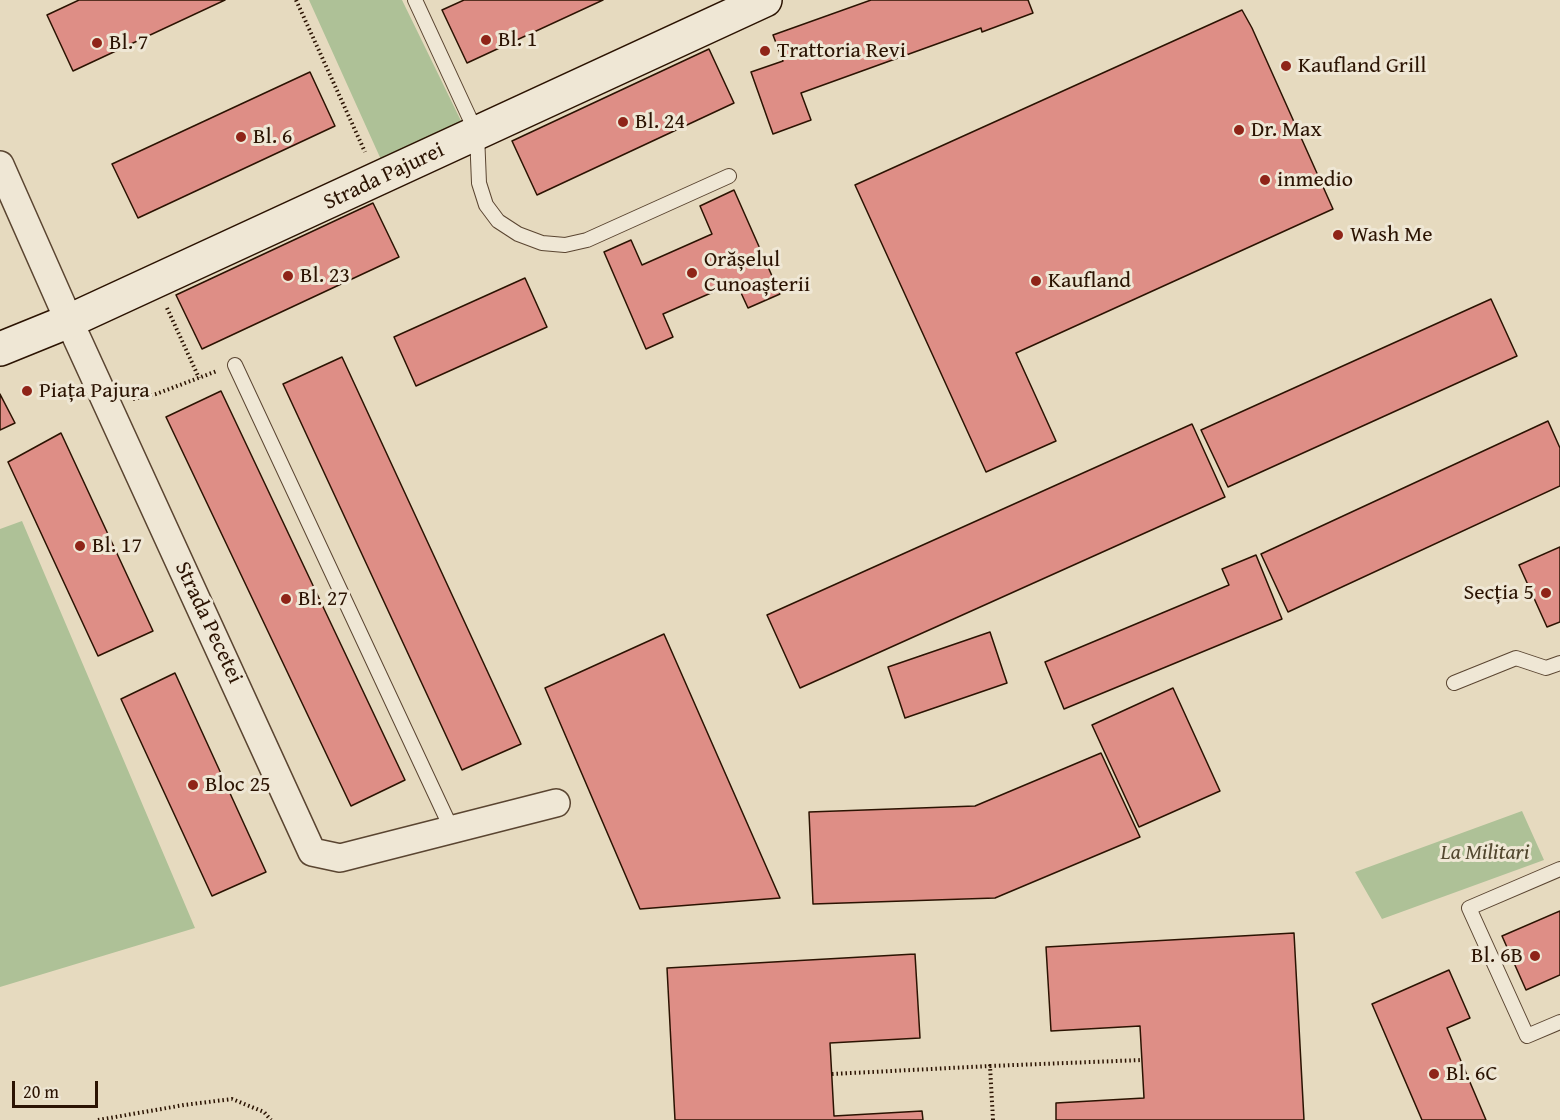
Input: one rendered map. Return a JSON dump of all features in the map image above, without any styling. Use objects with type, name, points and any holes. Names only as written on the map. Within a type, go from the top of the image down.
[{"type":"street","name":"Strada Pajurei","points":[[0,349],[69,321],[378,180],[755,2]]},
{"type":"street","name":"Strada Pecetei","points":[[0,165],[312,852],[340,858],[556,802]]},
{"type":"lane","points":[[415,0],[477,134],[479,183],[486,205],[498,221],[518,234],[542,243],[565,245],[587,240],[729,176]]},
{"type":"lane","points":[[235,365],[452,830]]},
{"type":"lane","points":[[1454,683],[1516,658],[1546,668],[1560,663]]},
{"type":"lane","points":[[1560,869],[1469,908],[1527,1036],[1560,1022]]},
{"type":"path","points":[[296,0],[378,180]]},
{"type":"path","points":[[155,282],[199,378]]},
{"type":"path","points":[[107,404],[156,394],[235,365]]},
{"type":"path","points":[[832,1074],[1142,1060]]},
{"type":"path","points":[[990,1066],[993,1120]]},
{"type":"path","points":[[98,1120],[232,1099],[264,1112],[271,1120]]},
{"type":"green space","points":[[309,0],[402,0],[464,127],[383,164]]},
{"type":"green space","points":[[22,521],[195,928],[0,987],[0,529]]},
{"type":"green space","name":"La Militari","points":[[1522,811],[1544,860],[1382,919],[1355,872]]},
{"type":"building","name":"Bl. 7","points":[[79,0],[225,0],[73,71],[47,15]]},
{"type":"building","name":"Bl. 1","points":[[464,0],[603,0],[467,63],[442,10]]},
{"type":"building","points":[[871,0],[1028,0],[1033,13],[982,32],[981,28],[801,93],[811,120],[773,134],[751,72],[783,61],[773,35]]},
{"type":"building","name":"Kaufland","points":[[1242,10],[1333,209],[1016,353],[1056,441],[986,472],[855,185]]},
{"type":"building","name":"Bl. 24","points":[[709,49],[734,103],[537,195],[512,141]]},
{"type":"building","name":"Bl. 6","points":[[310,72],[335,126],[138,218],[112,164]]},
{"type":"building","name":"Orășelul Cunoașterii","points":[[734,190],[780,294],[748,308],[736,282],[663,314],[673,337],[646,349],[604,252],[631,240],[642,265],[712,234],[700,206]]},
{"type":"building","name":"Bl. 23","points":[[373,203],[399,257],[202,349],[176,295]]},
{"type":"building","points":[[525,278],[547,327],[416,386],[394,337]]},
{"type":"building","points":[[1491,299],[1517,356],[1228,487],[1201,430]]},
{"type":"building","points":[[342,357],[521,744],[462,770],[283,384]]},
{"type":"building","name":"Bl. 27","points":[[221,391],[405,780],[351,806],[166,417]]},
{"type":"building","points":[[0,394],[15,423],[0,430]]},
{"type":"building","points":[[1548,421],[1560,448],[1560,486],[1288,612],[1261,554]]},
{"type":"building","points":[[1192,424],[1225,497],[800,688],[767,615]]},
{"type":"building","name":"Bl. 17","points":[[61,433],[153,631],[98,656],[8,462]]},
{"type":"building","name":"Secția 5","points":[[1560,547],[1560,622],[1547,627],[1519,565]]},
{"type":"building","points":[[1256,555],[1282,619],[1064,709],[1045,662],[1229,585],[1222,569]]},
{"type":"building","points":[[990,632],[1007,683],[905,718],[888,667]]},
{"type":"building","points":[[664,634],[780,898],[640,909],[545,688]]},
{"type":"building","name":"Bloc 25","points":[[175,673],[266,872],[212,896],[121,699]]},
{"type":"building","points":[[1173,688],[1220,791],[1139,827],[1092,725]]},
{"type":"building","points":[[1101,753],[1140,837],[995,898],[813,904],[809,812],[975,806]]},
{"type":"building","name":"Bl. 6B","points":[[1560,911],[1560,975],[1526,990],[1502,936]]},
{"type":"building","points":[[1294,933],[1304,1120],[1056,1120],[1056,1103],[1144,1098],[1140,1026],[1051,1031],[1046,947]]},
{"type":"building","points":[[915,954],[920,1038],[830,1043],[834,1116],[922,1111],[923,1120],[675,1120],[667,968]]},
{"type":"building","name":"Bl. 6C","points":[[1449,970],[1470,1018],[1447,1028],[1486,1120],[1422,1120],[1372,1004]]},
{"type":"place","name":"Bl. 1","points":[[486,40]]},
{"type":"place","name":"Bl. 7","points":[[97,43]]},
{"type":"place","name":"Trattoria Revi","points":[[765,51]]},
{"type":"place","name":"Kaufland Grill","points":[[1286,66]]},
{"type":"place","name":"Bl. 24","points":[[623,122]]},
{"type":"place","name":"Dr. Max","points":[[1239,130]]},
{"type":"place","name":"Bl. 6","points":[[241,137]]},
{"type":"place","name":"inmedio","points":[[1265,180]]},
{"type":"place","name":"Wash Me","points":[[1338,235]]},
{"type":"place","name":"Orășelul Cunoașterii","points":[[692,273]]},
{"type":"place","name":"Bl. 23","points":[[288,276]]},
{"type":"place","name":"Kaufland","points":[[1036,281]]},
{"type":"place","name":"Piața Pajura","points":[[27,391]]},
{"type":"place","name":"Bl. 17","points":[[80,546]]},
{"type":"place","name":"Secția 5","points":[[1546,593]]},
{"type":"place","name":"Bl. 27","points":[[286,599]]},
{"type":"place","name":"Bloc 25","points":[[193,785]]},
{"type":"place","name":"Bl. 6B","points":[[1535,956]]},
{"type":"place","name":"Bl. 6C","points":[[1434,1074]]}]
